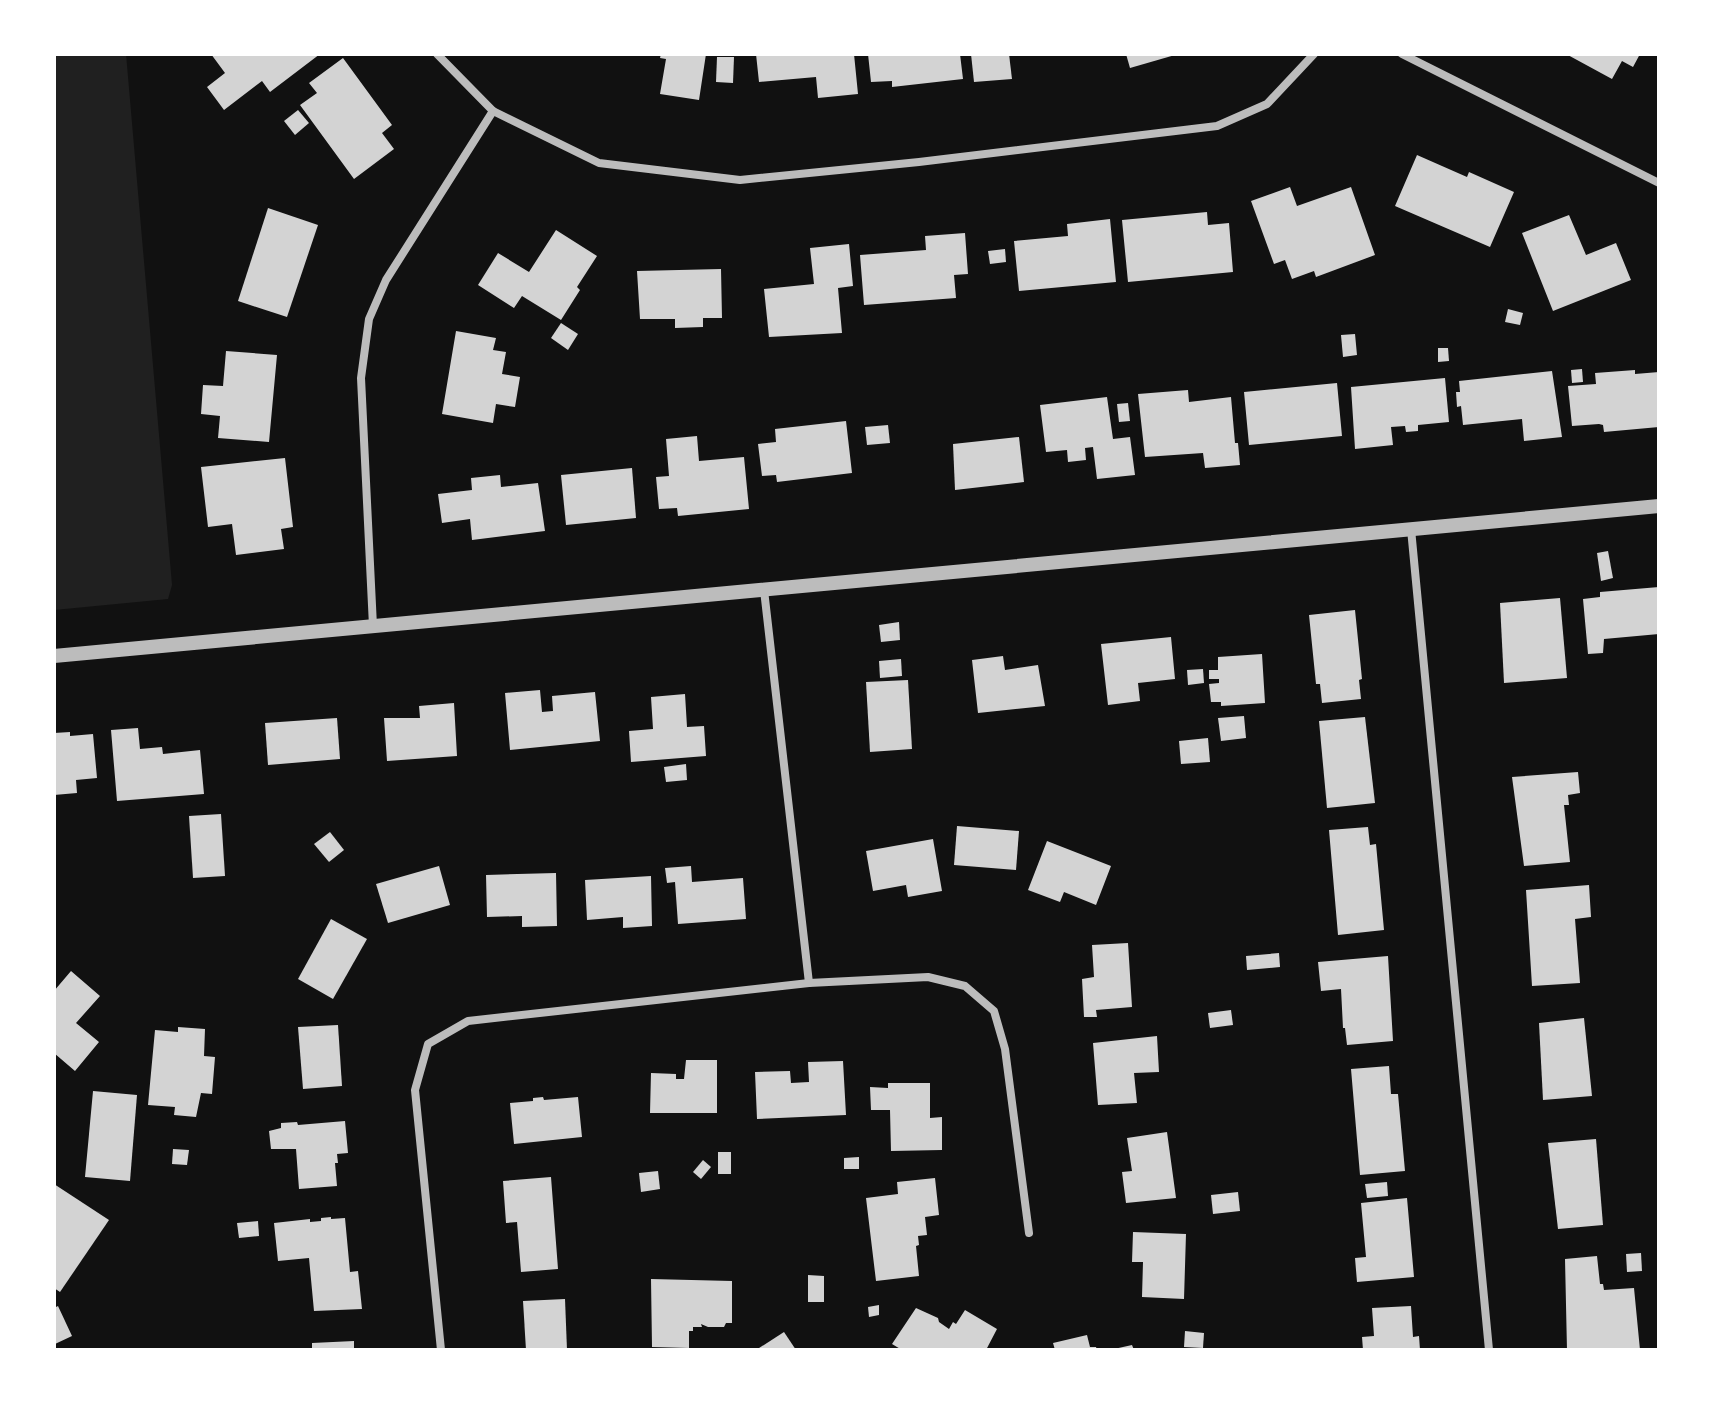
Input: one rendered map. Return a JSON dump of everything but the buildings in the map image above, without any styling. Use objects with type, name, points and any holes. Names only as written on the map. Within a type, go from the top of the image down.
[{"type":"street","points":[[437,54],[493,111],[599,163],[740,180],[1217,126],[1267,104],[1314,54]]},
{"type":"street","points":[[1402,54],[1659,183]]},
{"type":"street","points":[[373,626],[361,378],[369,319],[386,280],[493,111]]},
{"type":"street","points":[[54,656],[1659,506]]},
{"type":"street","points":[[1411,529],[1489,1350]]},
{"type":"street","points":[[764,590],[809,983]]},
{"type":"street","points":[[441,1350],[415,1090],[428,1044],[468,1021],[809,983],[928,977],[965,986],[994,1011],[1005,1049],[1029,1233]]},
{"type":"shaded area","points":[[54,54],[126,54],[172,585],[168,599],[54,610]]}]
